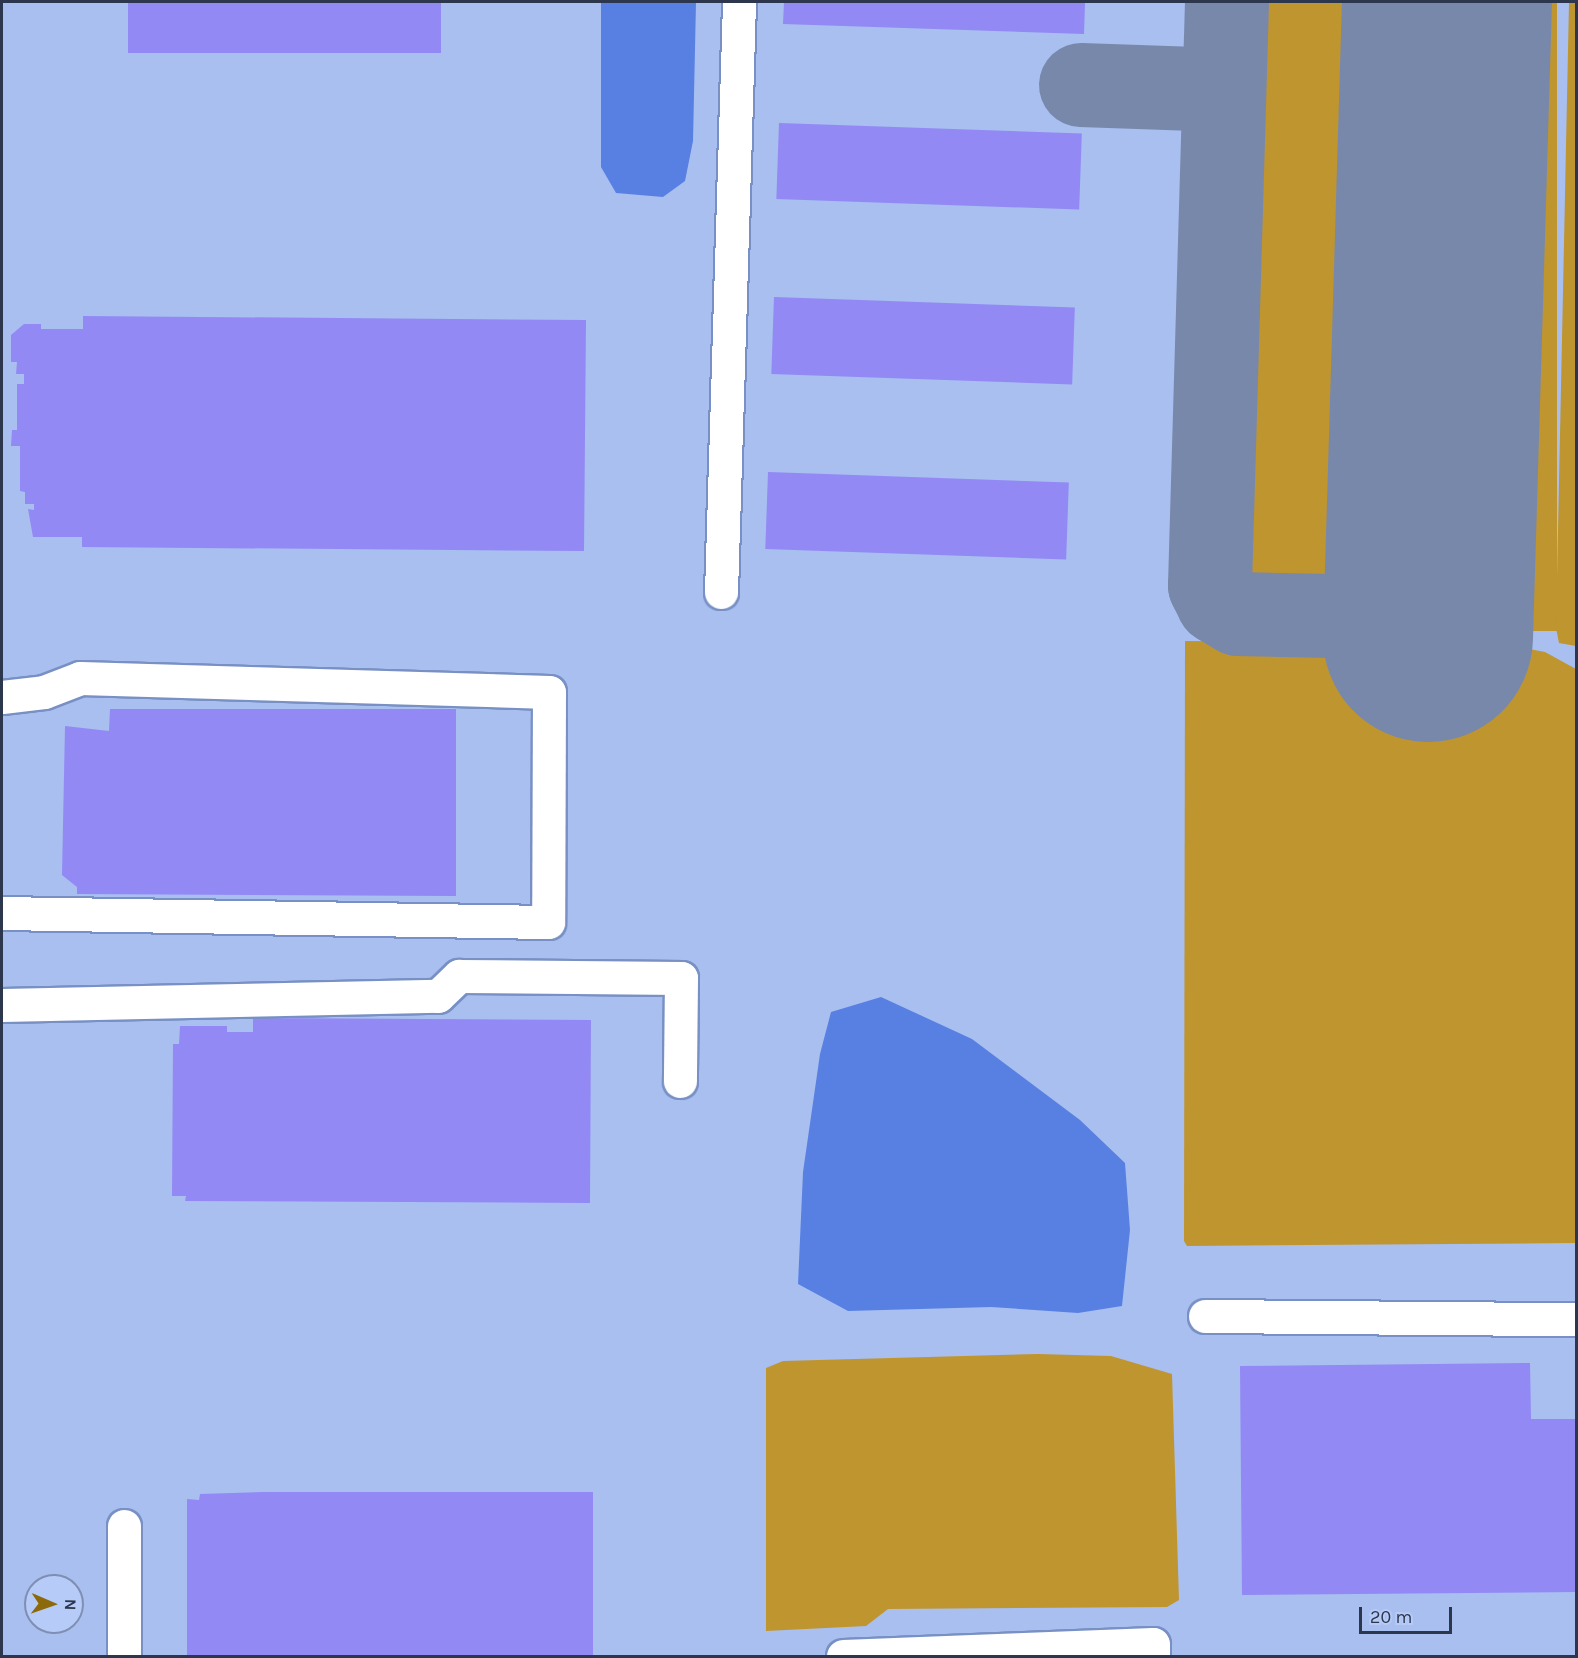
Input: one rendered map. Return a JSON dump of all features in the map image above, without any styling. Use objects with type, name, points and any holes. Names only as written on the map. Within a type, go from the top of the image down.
[{"type":"lane","points":[[721,592],[740,2]]},
{"type":"lane","points":[[2,697],[44,692],[80,678],[549,692],[548,922],[2,913]]},
{"type":"lane","points":[[2,1005],[438,996],[459,976],[681,978],[680,1081]]},
{"type":"lane","points":[[1205,1316],[1576,1319]]},
{"type":"lane","points":[[124,1526],[124,1656]]},
{"type":"lane","points":[[843,1656],[1153,1644],[1153,1656]]},
{"type":"shaded area","points":[[2,2],[1576,2],[1576,1656],[2,1656]]},
{"type":"shaded area","points":[[1245,2],[1405,2],[1387,587],[1321,598],[1239,586],[1230,499]]},
{"type":"shaded area","points":[[1501,2],[1557,2],[1557,631],[1501,631]]},
{"type":"shaded area","points":[[1569,2],[1576,2],[1576,646],[1559,643],[1556,628]]},
{"type":"shaded area","points":[[1185,641],[1504,644],[1545,652],[1576,669],[1576,1243],[1187,1246],[1184,1241]]},
{"type":"shaded area","points":[[1038,1354],[1111,1356],[1172,1374],[1179,1600],[1167,1607],[888,1609],[866,1626],[766,1631],[766,1368],[783,1361]]},
{"type":"water","points":[[601,2],[696,2],[693,141],[685,181],[663,197],[616,193],[601,167]]},
{"type":"water","points":[[881,997],[972,1039],[1080,1120],[1125,1163],[1130,1230],[1122,1306],[1078,1313],[991,1307],[848,1311],[798,1284],[803,1172],[820,1054],[831,1012]]},
{"type":"building","points":[[128,2],[441,2],[441,53],[128,53]]},
{"type":"building","points":[[784,2],[1085,2],[1084,34],[783,24]]},
{"type":"building","points":[[779,123],[1082,134],[1079,210],[776,199]]},
{"type":"building","points":[[774,297],[1075,308],[1072,384],[771,374]]},
{"type":"building","points":[[83,316],[586,320],[584,551],[82,547],[82,537],[33,537],[28,509],[34,510],[34,504],[25,504],[25,492],[20,491],[20,446],[11,446],[12,430],[17,430],[17,384],[24,384],[24,374],[16,374],[17,362],[11,362],[11,335],[24,324],[41,324],[41,329],[83,329]]},
{"type":"building","points":[[768,472],[1069,483],[1066,559],[765,549]]},
{"type":"building","points":[[110,709],[456,709],[456,896],[77,894],[77,887],[62,875],[65,726],[109,731]]},
{"type":"building","points":[[253,1018],[591,1020],[590,1203],[185,1201],[186,1196],[172,1196],[173,1044],[179,1044],[180,1026],[227,1026],[227,1032],[253,1032]]},
{"type":"building","points":[[1530,1363],[1531,1419],[1576,1419],[1576,1592],[1242,1595],[1240,1366]]},
{"type":"building","points":[[593,1492],[593,1656],[187,1656],[187,1499],[199,1500],[200,1494]]},
{"type":"taxiway","points":[[1227,2],[1210,586],[1218,602],[1238,614],[1429,618]]},
{"type":"taxiway","points":[[1081,85],[1224,90]]},
{"type":"runway","points":[[1428,637],[1447,2]]}]
